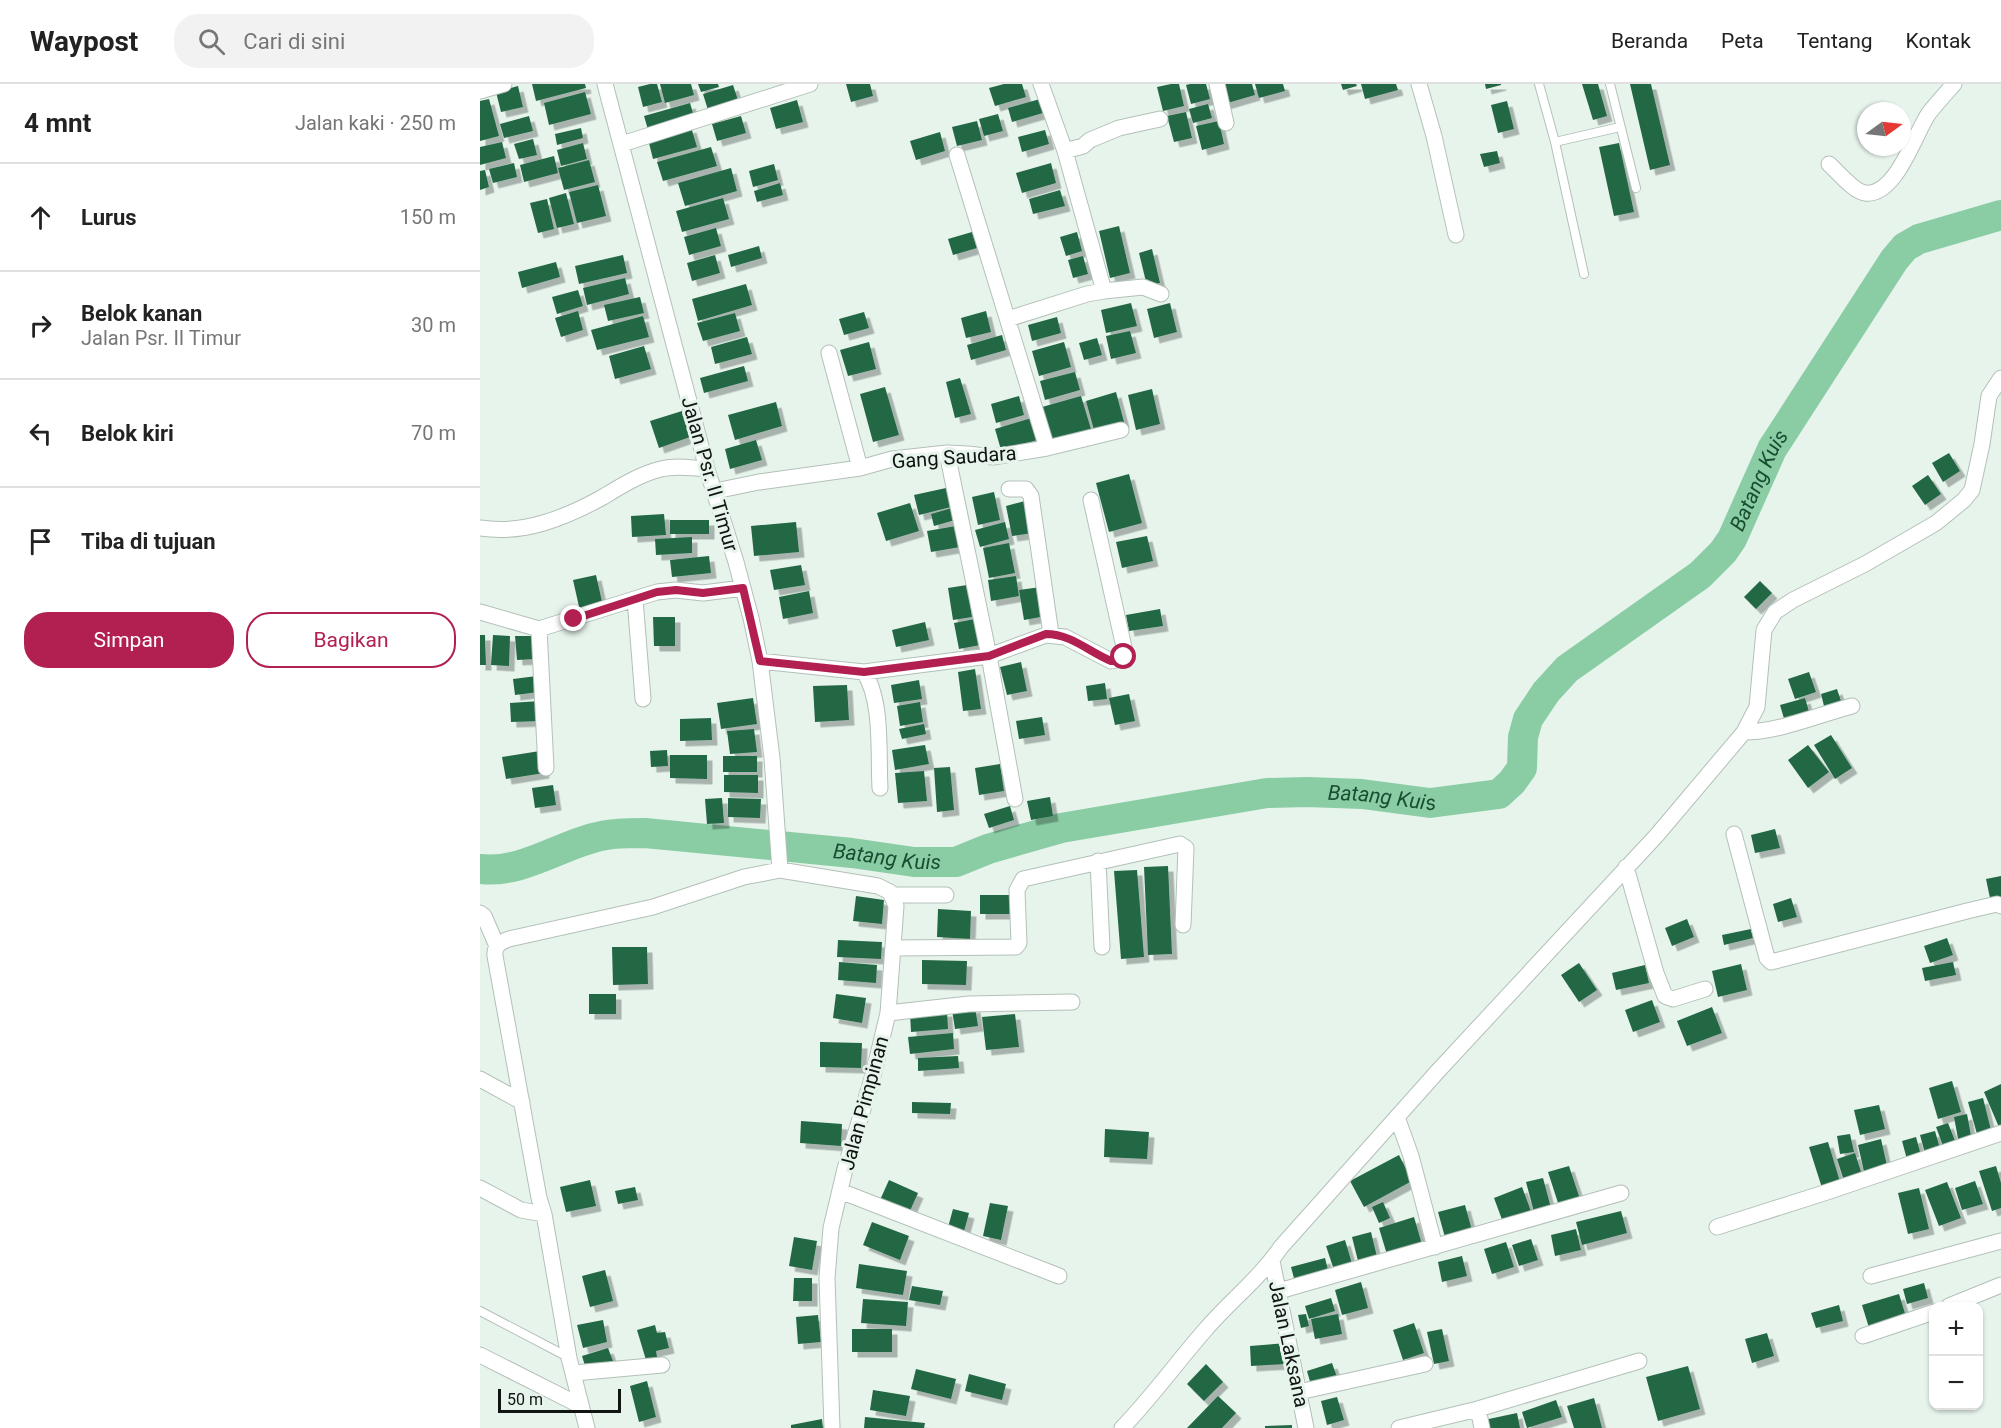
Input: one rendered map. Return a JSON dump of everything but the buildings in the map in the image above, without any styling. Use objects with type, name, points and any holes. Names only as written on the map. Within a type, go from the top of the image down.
[{"type":"street","points":[[480,91],[504,84]]},
{"type":"street","name":"Jalan Psr. II Timur","points":[[605,84],[707,469],[743,588],[760,661],[772,758],[780,866]]},
{"type":"street","points":[[622,144],[810,84]]},
{"type":"street","points":[[1041,84],[1065,151],[1104,291]]},
{"type":"street","points":[[1217,84],[1226,123]]},
{"type":"street","points":[[1419,84],[1456,235]]},
{"type":"street","points":[[1829,164],[1857,190],[1865,194],[1881,190],[1896,174],[1929,113],[1954,84]]},
{"type":"street","points":[[1065,151],[1083,146],[1090,140],[1119,128],[1160,118]]},
{"type":"street","points":[[957,155],[1047,448]]},
{"type":"street","points":[[1008,319],[1087,294],[1104,291],[1143,287],[1161,294]]},
{"type":"street","points":[[829,353],[860,468]]},
{"type":"street","points":[[1122,1428],[1206,1328],[1272,1261],[1302,1223],[1397,1117],[1657,835],[1744,732],[1757,707],[1764,630],[1775,612],[1936,523],[1964,500],[1972,490],[1989,396],[2001,378]]},
{"type":"street","name":"Gang Saudara","points":[[715,491],[759,482],[860,468],[892,459],[947,453],[993,457],[1047,448],[1121,430]]},
{"type":"street","points":[[947,453],[989,656],[1014,799]]},
{"type":"street","points":[[480,528],[500,531],[517,530],[546,521],[590,504],[660,469],[673,466],[707,469]]},
{"type":"street","points":[[1009,489],[1026,489],[1031,495],[1051,634]]},
{"type":"street","points":[[760,661],[864,672],[989,656],[1046,634],[1065,637],[1111,661],[1122,659],[1125,647],[1091,500]]},
{"type":"street","points":[[480,612],[539,629],[667,591],[703,593],[743,588]]},
{"type":"street","points":[[635,599],[643,699]]},
{"type":"street","points":[[539,629],[546,768]]},
{"type":"street","points":[[864,672],[873,689],[877,705],[880,788]]},
{"type":"street","points":[[1744,732],[1765,730],[1852,706]]},
{"type":"street","points":[[1734,834],[1767,958],[1771,962],[1967,911],[1997,904],[2001,906]]},
{"type":"street","points":[[893,948],[1016,946],[1019,943],[1017,890],[1021,880],[1039,874],[1179,844],[1186,848],[1183,925]]},
{"type":"street","points":[[1098,861],[1102,947]]},
{"type":"street","points":[[497,946],[509,939],[653,907],[780,866],[878,885],[892,895],[946,896]]},
{"type":"street","points":[[1626,867],[1656,973],[1665,996],[1673,999],[1705,989]]},
{"type":"street","name":"Jalan Pimpinan","points":[[832,1428],[827,1278],[831,1228],[888,1013],[896,906],[892,895]]},
{"type":"street","points":[[480,913],[484,916],[497,946],[495,956],[569,1358],[587,1428]]},
{"type":"street","points":[[888,1013],[969,1004],[1072,1002]]},
{"type":"street","points":[[480,1079],[522,1102]]},
{"type":"street","points":[[1397,1117],[1411,1156],[1435,1247]]},
{"type":"street","points":[[1717,1227],[2001,1133]]},
{"type":"street","points":[[480,1188],[521,1210],[544,1214]]},
{"type":"street","points":[[840,1191],[1059,1276]]},
{"type":"street","points":[[1279,1291],[1621,1193]]},
{"type":"street","points":[[1871,1276],[2001,1241]]},
{"type":"street","name":"Jalan Laksana","points":[[1272,1261],[1306,1428]]},
{"type":"street","points":[[1958,1302],[2001,1285]]},
{"type":"street","points":[[1863,1336],[1929,1314]]},
{"type":"street","points":[[480,1355],[581,1406]]},
{"type":"street","points":[[1399,1428],[1478,1409],[1639,1361]]},
{"type":"street","points":[[1299,1392],[1425,1364]]},
{"type":"street","points":[[574,1373],[662,1365]]},
{"type":"street","points":[[1478,1409],[1482,1428]]},
{"type":"lane","points":[[1539,84],[1555,142],[1584,274]]},
{"type":"lane","points":[[1610,84],[1636,188]]},
{"type":"lane","points":[[1555,142],[1620,127]]},
{"type":"lane","points":[[480,1311],[569,1358]]},
{"type":"waterway","name":"Batang Kuis","points":[[480,869],[509,868],[593,838],[632,833],[852,853],[914,862],[956,862],[988,849],[1061,828],[1267,793],[1362,794],[1430,803],[1499,794],[1522,768],[1523,737],[1528,719],[1546,692],[1567,669],[1700,575],[1723,552],[1732,539],[1772,449],[1894,260],[1905,247],[1919,239],[2001,215]]},
{"type":"route","points":[[574,619],[657,592],[676,590],[703,593],[743,588],[760,661],[864,672],[989,656],[1046,634],[1065,637],[1111,661],[1124,657]]}]
